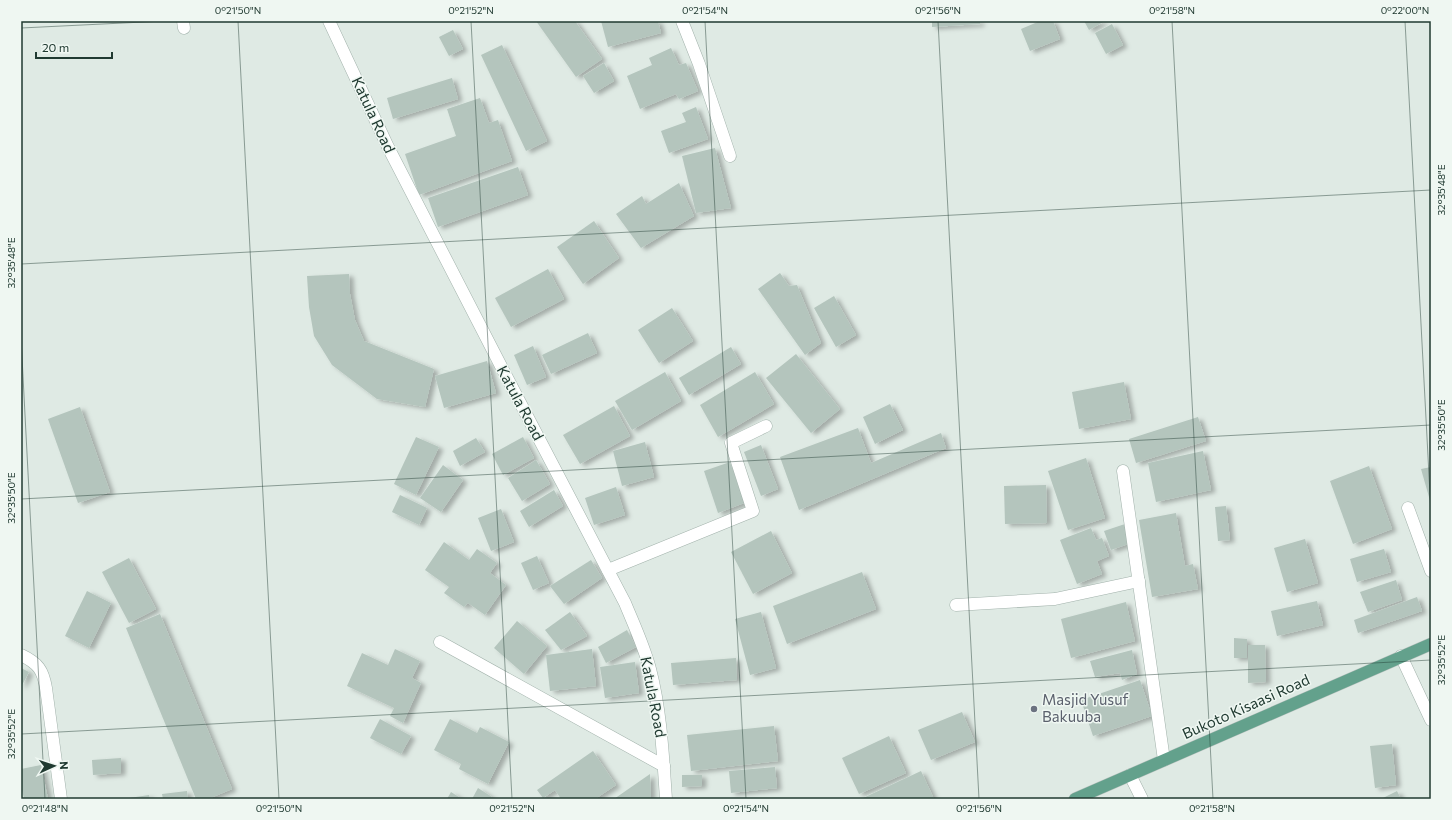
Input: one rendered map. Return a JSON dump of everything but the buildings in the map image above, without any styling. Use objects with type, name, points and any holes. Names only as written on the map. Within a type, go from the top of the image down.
[{"type":"main road","name":"Bukoto Kisaasi Road","points":[[1075,799],[1431,644]]},
{"type":"street","name":"Katula Road","points":[[329,21],[388,147],[625,603],[641,640],[650,669],[657,705],[666,799]]},
{"type":"street","points":[[682,21],[699,64],[730,156]]},
{"type":"street","points":[[608,570],[753,511],[731,444],[766,426]]},
{"type":"street","points":[[1123,471],[1164,760]]},
{"type":"street","points":[[1408,508],[1431,571]]},
{"type":"street","points":[[956,605],[1055,599],[1139,581]]},
{"type":"street","points":[[440,642],[664,766]]},
{"type":"street","points":[[21,655],[38,666],[43,673],[60,799]]},
{"type":"street","points":[[1401,656],[1431,720]]},
{"type":"street","points":[[1130,775],[1142,799]]},
{"type":"place","name":"Masjid Yusuf Bakuuba","points":[[1034,709]]}]
